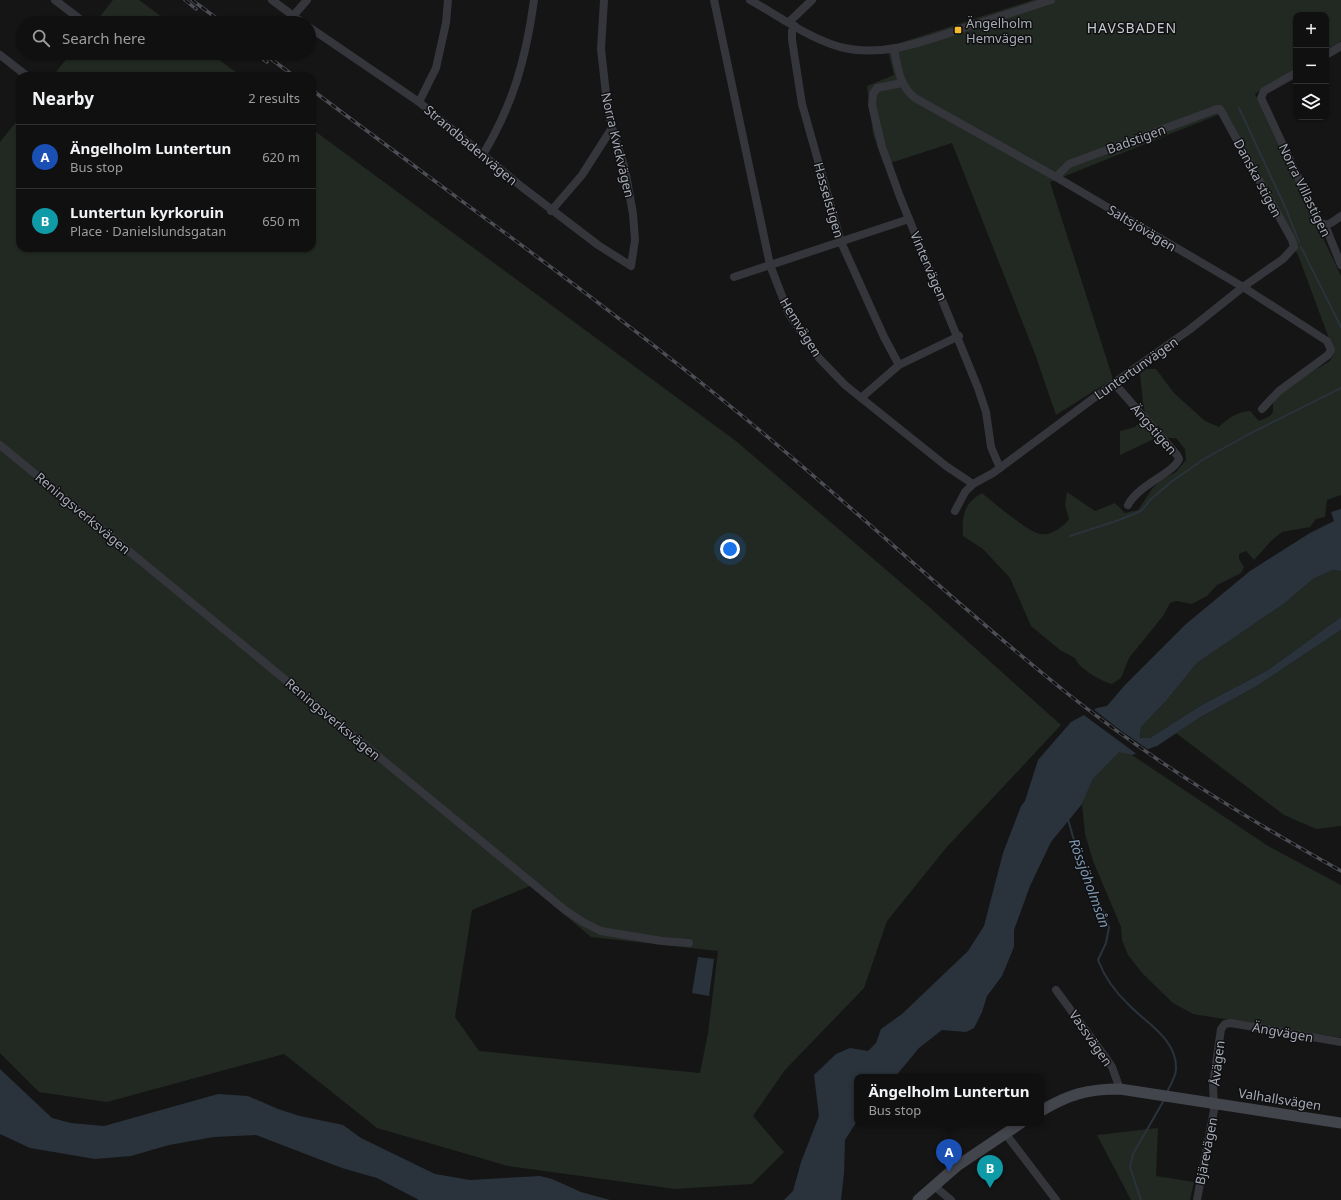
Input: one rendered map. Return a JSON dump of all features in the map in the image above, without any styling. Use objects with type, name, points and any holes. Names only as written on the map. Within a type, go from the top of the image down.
[{"type":"street","points":[[56,0],[75,16]]},
{"type":"street","points":[[272,0],[293,16],[307,0]]},
{"type":"street","points":[[419,102],[436,68],[446,23],[448,0]]},
{"type":"street","points":[[482,156],[499,128],[512,97],[529,37],[534,0]]},
{"type":"street","name":"Norra Kvickvägen","points":[[604,0],[601,49],[607,103],[634,214],[635,240],[631,266]]},
{"type":"street","name":"Hemvägen","points":[[714,0],[770,265],[780,293],[798,328],[832,373],[946,466],[973,484]]},
{"type":"street","points":[[750,0],[792,24],[838,46],[857,51],[894,49],[925,42],[1036,2],[1051,0]]},
{"type":"street","points":[[792,24],[812,0]]},
{"type":"street","name":"Hasselstigen","points":[[792,24],[792,40],[802,104],[841,242],[881,331],[899,365]]},
{"type":"street","name":"Strandbadenvägen","points":[[316,32],[419,102],[482,156],[552,211],[598,246],[631,266]]},
{"type":"street","points":[[1329,53],[1341,46]]},
{"type":"street","name":"Saltsjövägen","points":[[894,49],[899,76],[905,89],[915,98],[1056,177],[1242,287],[1324,339],[1329,344],[1331,350],[1328,355],[1279,391],[1262,409]]},
{"type":"street","points":[[0,55],[22,72]]},
{"type":"street","name":"Norra Villastigen","points":[[1293,75],[1262,93],[1261,98],[1317,218],[1325,225],[1341,264]]},
{"type":"street","name":"Vintervägen","points":[[902,83],[877,88],[873,94],[872,105],[882,148],[909,219],[959,336],[986,412],[991,447],[1000,468]]},
{"type":"street","name":"Badstigen","points":[[1056,177],[1069,164],[1220,109]]},
{"type":"street","name":"Danska stigen","points":[[1220,109],[1292,240],[1294,247]]},
{"type":"street","points":[[552,211],[582,175],[612,128]]},
{"type":"street","points":[[1325,225],[1341,216]]},
{"type":"street","points":[[734,278],[909,219]]},
{"type":"street","name":"Luntertunvägen","points":[[973,484],[984,479],[1000,468],[1114,383],[1189,330],[1242,287],[1283,259],[1294,247]]},
{"type":"street","points":[[861,398],[899,365],[959,336]]},
{"type":"street","name":"Ängstigen","points":[[1114,383],[1179,459],[1172,468],[1147,484],[1133,496],[1128,505]]},
{"type":"street","name":"Reningsverksvägen","points":[[0,445],[582,922],[601,931],[662,941],[689,943]]},
{"type":"street","points":[[955,511],[965,492],[973,484]]},
{"type":"street","name":"Vassvägen","points":[[1056,990],[1112,1067],[1120,1089]]},
{"type":"street","name":"Ängvägen","points":[[1225,1024],[1231,1023],[1341,1042]]},
{"type":"street","name":"Åvägen","points":[[1215,1102],[1213,1084],[1221,1029],[1225,1024]]},
{"type":"street","name":"Valhallsvägen","points":[[1044,1109],[1058,1100],[1078,1093],[1098,1089],[1120,1089],[1215,1102],[1341,1123]]},
{"type":"street","name":"Bjärevägen","points":[[1197,1200],[1215,1102]]},
{"type":"street","points":[[918,1200],[933,1185],[957,1166],[1016,1126]]},
{"type":"street","points":[[1005,1133],[1056,1200]]},
{"type":"street","points":[[933,1185],[951,1200]]},
{"type":"shaded area","points":[[113,0],[139,0],[161,16],[100,16]]},
{"type":"shaded area","points":[[1033,0],[1341,0],[1341,41],[1329,48],[1329,12],[1293,12],[1293,71],[1255,94],[1341,276],[1341,495],[1327,500],[1325,517],[1316,519],[1310,527],[1282,532],[1271,541],[1254,560],[1246,551],[1239,554],[1239,559],[1244,567],[1241,573],[1217,585],[1207,596],[1192,604],[1176,601],[1170,603],[1163,616],[1129,658],[1121,678],[1112,684],[1097,678],[1085,670],[1075,658],[1060,650],[1031,626],[1010,578],[983,549],[963,536],[963,522],[967,506],[982,493],[1027,528],[1040,534],[1048,534],[1056,530],[1069,519],[1065,505],[1067,492],[1095,511],[1115,503],[1125,513],[1138,510],[1152,489],[1160,481],[1176,472],[1186,460],[1185,449],[1176,438],[1156,438],[1120,455],[1120,431],[1135,427],[1146,416],[1143,404],[1140,373],[1146,369],[1156,369],[1174,393],[1205,421],[1219,427],[1233,416],[1245,412],[1250,411],[1259,421],[1270,416],[1273,412],[1273,400],[1297,380],[1330,361],[1334,352],[1298,255],[1220,114],[1050,182],[1113,379],[1056,415],[1035,354],[952,143],[884,165],[873,134],[867,86],[894,75],[887,47]]},
{"type":"shaded area","points":[[66,60],[219,60],[236,72],[56,72]]},
{"type":"shaded area","points":[[16,122],[16,252],[316,252],[316,132],[736,441],[926,604],[1061,725],[946,848],[887,921],[864,988],[785,1070],[753,1116],[784,1152],[752,1184],[675,1189],[508,1166],[377,1128],[284,1054],[107,1102],[39,1092],[0,1053],[0,142]],"holes":[[[530,886],[591,937],[718,951],[708,1033],[700,1073],[479,1051],[455,1017],[472,910]]]},
{"type":"shaded area","points":[[1341,509],[1341,571],[1333,570],[1313,579],[1285,603],[1197,663],[1166,701],[1141,727],[1140,738],[1150,738],[1200,706],[1268,670],[1341,617],[1341,630],[1257,686],[1199,718],[1157,746],[1132,755],[1119,752],[1093,779],[1082,804],[1051,842],[1030,886],[1014,930],[1014,947],[1002,976],[987,996],[982,1012],[974,1028],[966,1032],[942,1030],[919,1048],[897,1074],[854,1074],[854,1126],[845,1140],[841,1200],[784,1200],[793,1191],[801,1162],[819,1116],[814,1075],[836,1054],[850,1048],[868,1051],[876,1043],[881,1029],[902,1014],[968,951],[984,926],[1003,853],[1021,806],[1025,801],[1038,760],[1071,722],[1097,708],[1107,706],[1124,686],[1186,624],[1250,571],[1310,533],[1334,521],[1331,512]]},
{"type":"shaded area","points":[[1333,570],[1341,571],[1341,617],[1268,670],[1200,706],[1150,738],[1140,739],[1141,727],[1166,701],[1197,663],[1285,603],[1313,579]]},
{"type":"shaded area","points":[[1341,630],[1341,826],[1316,829],[1284,815],[1176,733],[1199,718],[1257,686]]},
{"type":"shaded area","points":[[1119,751],[1132,755],[1268,846],[1341,885],[1341,1037],[1193,1014],[1173,1003],[1143,974],[1128,955],[1122,940],[1121,927],[1093,861],[1085,834],[1082,804],[1093,779]]},
{"type":"shaded area","points":[[698,957],[714,959],[709,996],[692,993]]},
{"type":"shaded area","points":[[0,1069],[52,1118],[71,1123],[104,1126],[218,1094],[248,1096],[278,1109],[300,1116],[343,1125],[361,1138],[435,1174],[470,1180],[540,1176],[552,1179],[581,1192],[610,1200],[419,1200],[377,1178],[342,1168],[256,1135],[214,1137],[169,1145],[131,1156],[95,1159],[30,1148],[0,1134]]},
{"type":"shaded area","points":[[1158,1128],[1156,1176],[1194,1182],[1190,1200],[1131,1200],[1097,1135]]},
{"type":"pier","points":[[1092,708],[1150,751],[1138,755],[1081,713]]},
{"type":"waterway","points":[[1239,108],[1286,209],[1299,242]]},
{"type":"waterway","points":[[1301,247],[1341,327]]},
{"type":"waterway","points":[[1070,536],[1141,511],[1151,499],[1171,482],[1204,459],[1249,434],[1341,388]]},
{"type":"waterway","name":"Rössjöholmsån","points":[[1068,819],[1082,869],[1104,913],[1109,927],[1106,943],[1098,960],[1107,979],[1115,990],[1136,1012],[1160,1033],[1172,1049],[1175,1058],[1176,1072],[1167,1092]]},
{"type":"waterway","name":"Rössjöholmsån","points":[[1141,1200],[1130,1167],[1133,1154],[1164,1100]]},
{"type":"railway","points":[[185,0],[196,9]]},
{"type":"railway","points":[[192,0],[214,16]]},
{"type":"railway","points":[[272,60],[289,72]]},
{"type":"railway","points":[[316,93],[534,254],[644,338],[752,424],[988,628],[1068,694],[1167,766],[1270,831],[1341,871]]},
{"type":"place","name":"Ängelholm Hemvägen","points":[[958,30]]},
{"type":"place","name":"Ängelholm Luntertun","points":[[949,1172]]},
{"type":"place","name":"Luntertun kyrkoruin","points":[[990,1188]]},
{"type":"district","name":"HAVSBADEN","points":[[1132,27]]}]
